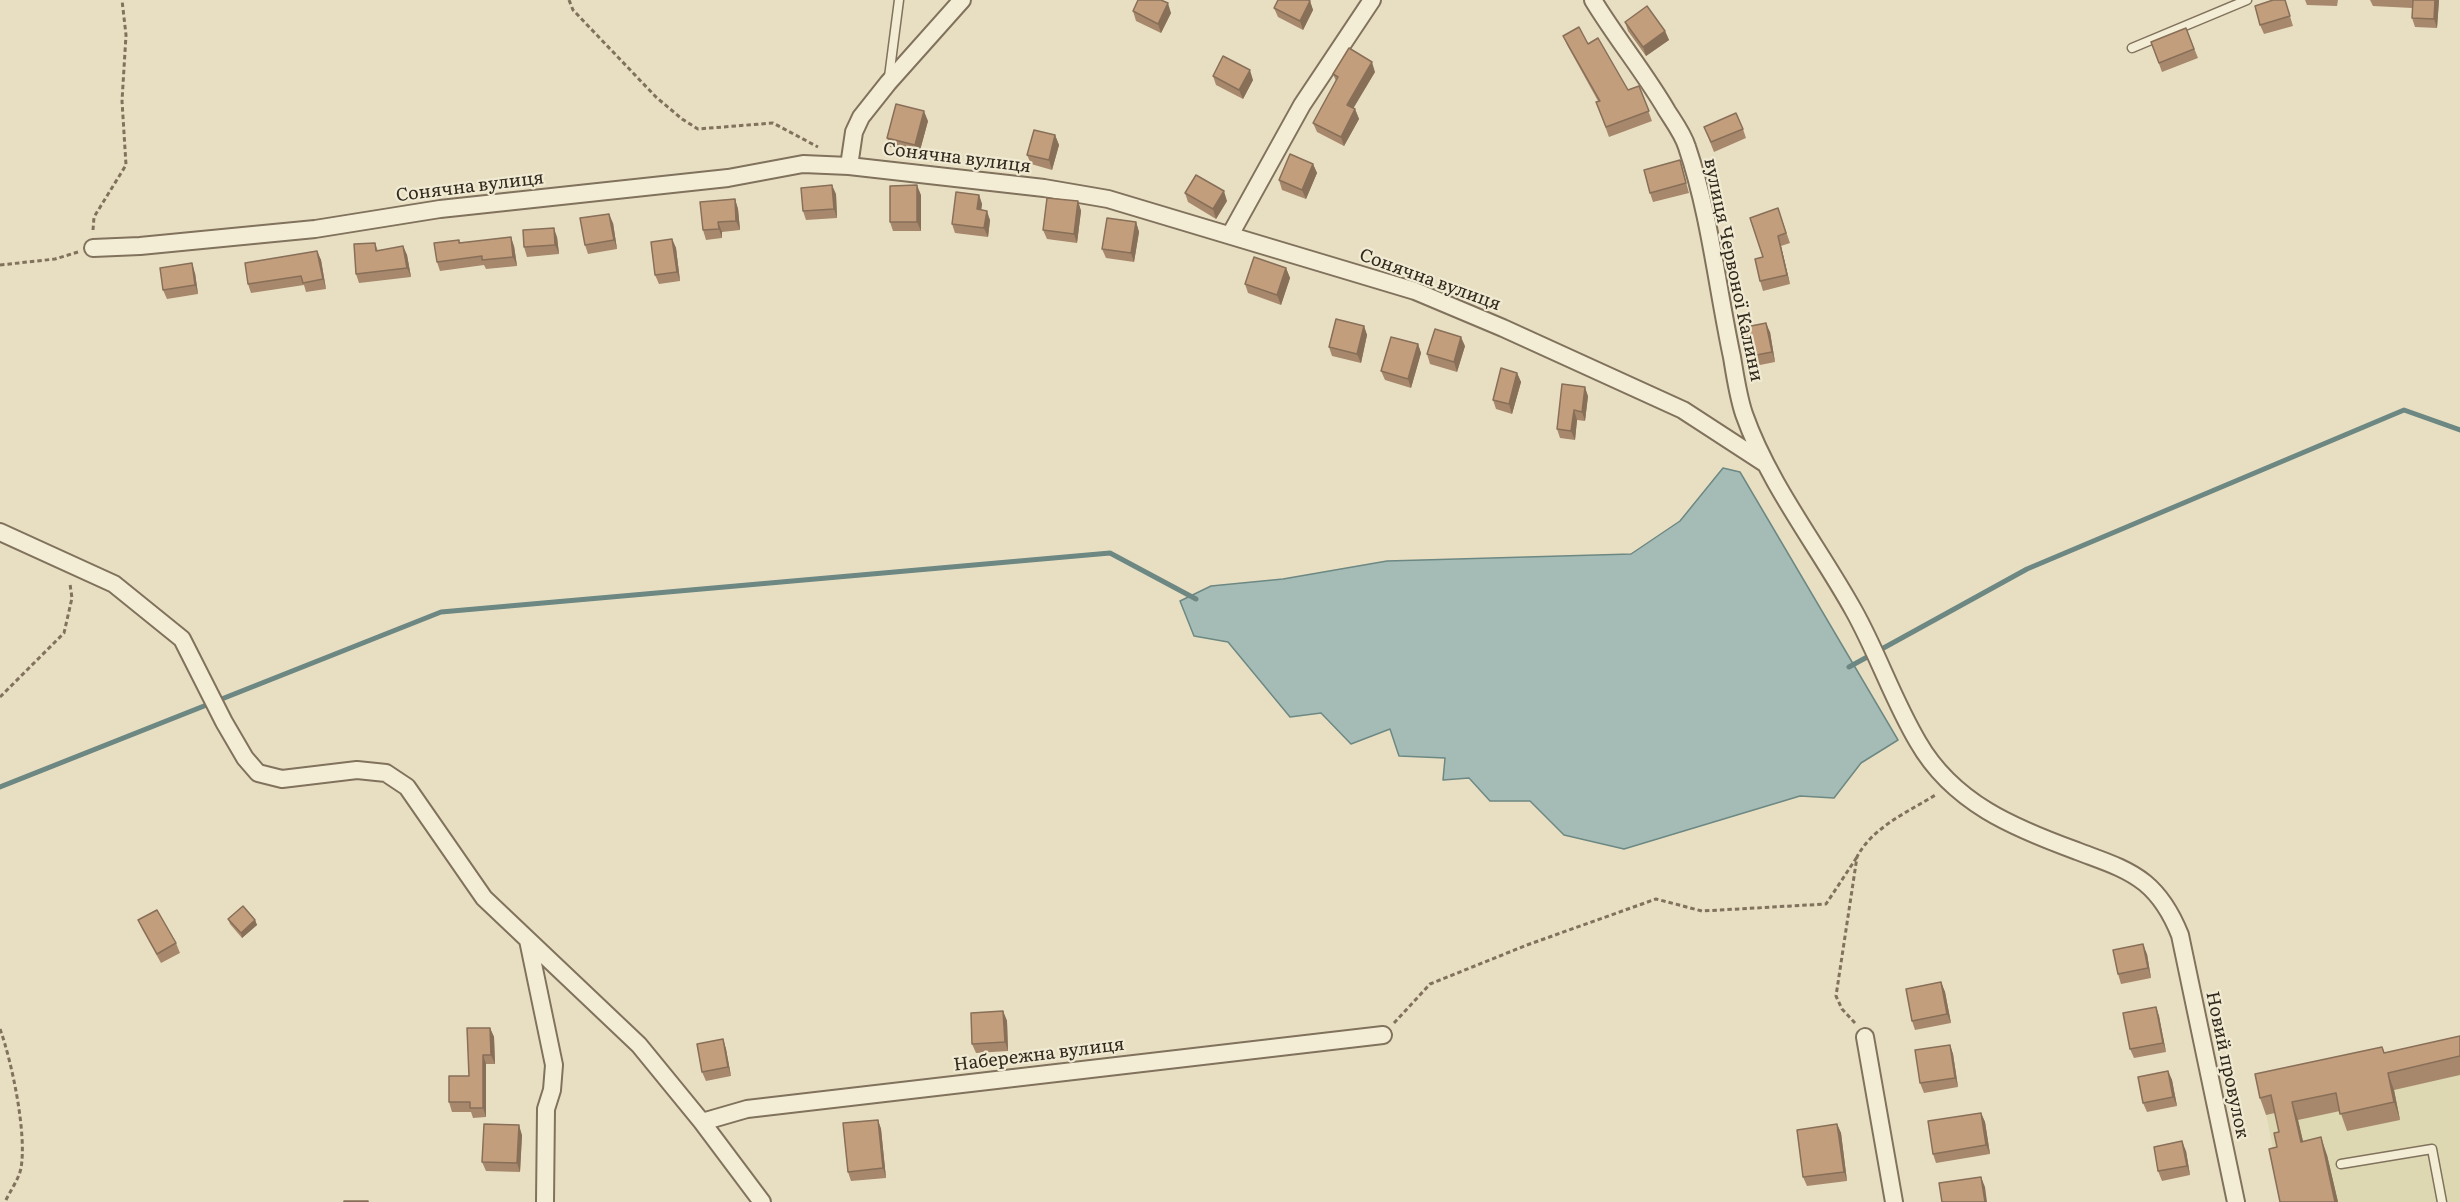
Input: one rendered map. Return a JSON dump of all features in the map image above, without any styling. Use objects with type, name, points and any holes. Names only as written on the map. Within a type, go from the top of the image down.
[{"type":"street","points":[[849,166],[854,132],[861,117],[962,0]]},
{"type":"street","points":[[1230,235],[1302,105],[1372,0]]},
{"type":"street","name":"вулиця Червоної Калини","points":[[1593,0],[1656,91],[1686,143],[1707,219],[1724,320],[1743,412],[1766,464],[1855,612],[1918,743],[1951,785]]},
{"type":"street","name":"Сонячна вулиця","points":[[93,248],[140,246],[315,229],[440,209],[728,177],[803,164],[849,166],[1044,188],[1108,199],[1415,291],[1503,328],[1683,410],[1766,464]]},
{"type":"street","points":[[0,532],[68,561],[114,584],[182,639],[245,758],[258,772],[282,778],[357,770],[386,773],[408,788],[484,897],[639,1045],[702,1122],[762,1202]]},
{"type":"street","name":"Новий провулок","points":[[1951,785],[1995,817],[2031,834],[2130,872],[2147,884],[2161,899],[2180,935],[2236,1202]]},
{"type":"street","points":[[528,940],[555,1065],[552,1090],[546,1108],[545,1202]]},
{"type":"street","name":"Набережна вулиця","points":[[702,1122],[747,1108],[1383,1035]]},
{"type":"street","points":[[1865,1037],[1894,1202]]},
{"type":"lane","points":[[888,83],[899,0]]},
{"type":"lane","points":[[2132,48],[2247,0]]},
{"type":"lane","points":[[2341,1164],[2432,1149],[2442,1202]]},
{"type":"path","points":[[0,265],[55,259],[93,248],[94,217],[126,165],[122,101],[126,35],[122,0]]},
{"type":"path","points":[[569,0],[573,10],[656,97],[698,129],[773,123],[822,149]]},
{"type":"path","points":[[0,697],[64,633],[72,598],[68,561]]},
{"type":"path","points":[[1383,1035],[1430,984],[1527,945],[1656,899],[1702,911],[1826,904],[1864,843],[1874,834],[1951,785]]},
{"type":"path","points":[[1857,857],[1836,996],[1842,1009],[1862,1030],[1865,1037]]},
{"type":"path","points":[[0,1029],[7,1047],[23,1139],[21,1170],[5,1202]]},
{"type":"shaded area","points":[[2460,1055],[2460,1202],[2283,1202],[2262,1092]]},
{"type":"water","points":[[1723,468],[1740,472],[1898,740],[1861,763],[1834,798],[1800,796],[1624,849],[1564,835],[1530,801],[1490,801],[1469,778],[1443,780],[1445,758],[1399,756],[1390,729],[1351,744],[1321,713],[1290,717],[1228,642],[1194,636],[1180,601],[1211,586],[1283,579],[1387,561],[1631,554],[1680,521]]},
{"type":"building","points":[[1138,0],[1161,0],[1168,3],[1158,24],[1133,11]]},
{"type":"building","points":[[1278,0],[1310,1],[1300,21],[1274,8]]},
{"type":"building","points":[[2273,0],[2285,0],[2290,16],[2260,25],[2255,6]]},
{"type":"building","points":[[2413,0],[2435,0],[2434,19],[2412,18]]},
{"type":"building","points":[[1647,6],[1665,31],[1643,47],[1625,22]]},
{"type":"building","points":[[1579,27],[1588,44],[1598,38],[1628,90],[1639,86],[1649,111],[1606,127],[1596,102],[1600,101],[1563,36]]},
{"type":"building","points":[[2186,28],[2194,49],[2159,63],[2151,42]]},
{"type":"building","points":[[1349,48],[1372,62],[1347,105],[1355,109],[1341,137],[1313,123],[1338,77],[1333,74]]},
{"type":"building","points":[[1223,56],[1250,70],[1239,90],[1213,76]]},
{"type":"building","points":[[896,104],[924,111],[915,145],[887,138]]},
{"type":"building","points":[[1736,113],[1743,129],[1711,142],[1704,127]]},
{"type":"building","points":[[1034,130],[1055,135],[1049,160],[1027,155]]},
{"type":"building","points":[[1290,154],[1313,164],[1302,190],[1279,180]]},
{"type":"building","points":[[1680,160],[1686,183],[1650,193],[1644,170]]},
{"type":"building","points":[[1196,175],[1224,191],[1213,209],[1185,193]]},
{"type":"building","points":[[832,185],[834,209],[803,211],[801,188]]},
{"type":"building","points":[[917,185],[917,222],[890,222],[890,186]]},
{"type":"building","points":[[956,192],[979,195],[977,209],[987,211],[984,228],[952,224]]},
{"type":"building","points":[[1047,198],[1078,201],[1074,234],[1043,230]]},
{"type":"building","points":[[735,199],[736,221],[718,222],[719,229],[703,230],[700,202]]},
{"type":"building","points":[[1778,208],[1786,233],[1778,236],[1787,275],[1760,281],[1755,259],[1763,257],[1750,218]]},
{"type":"building","points":[[609,214],[614,240],[585,245],[580,218]]},
{"type":"building","points":[[1107,218],[1136,222],[1131,253],[1102,249]]},
{"type":"building","points":[[554,228],[555,245],[524,247],[523,230]]},
{"type":"building","points":[[511,237],[513,257],[482,260],[482,256],[437,262],[434,243],[459,240],[459,243]]},
{"type":"building","points":[[672,239],[677,272],[655,275],[651,242]]},
{"type":"building","points":[[375,243],[376,251],[403,246],[407,268],[356,274],[354,244]]},
{"type":"building","points":[[317,251],[323,279],[303,283],[301,276],[248,284],[245,263]]},
{"type":"building","points":[[1254,257],[1286,268],[1277,295],[1245,284]]},
{"type":"building","points":[[192,263],[195,285],[163,290],[160,268]]},
{"type":"building","points":[[1336,319],[1364,326],[1357,354],[1329,347]]},
{"type":"building","points":[[1766,323],[1772,352],[1751,356],[1746,327]]},
{"type":"building","points":[[1435,329],[1461,337],[1454,362],[1427,354]]},
{"type":"building","points":[[1391,337],[1418,344],[1408,379],[1381,371]]},
{"type":"building","points":[[1501,368],[1517,373],[1509,404],[1493,400]]},
{"type":"building","points":[[1562,384],[1585,387],[1582,412],[1574,410],[1571,431],[1557,429]]},
{"type":"building","points":[[243,906],[255,920],[241,933],[228,919]]},
{"type":"building","points":[[157,910],[176,943],[157,954],[138,920]]},
{"type":"building","points":[[2143,944],[2148,968],[2118,974],[2113,950]]},
{"type":"building","points":[[1941,982],[1947,1014],[1912,1021],[1906,989]]},
{"type":"building","points":[[2156,1007],[2163,1043],[2130,1049],[2123,1013]]},
{"type":"building","points":[[1003,1011],[1005,1042],[972,1044],[971,1013]]},
{"type":"building","points":[[467,1028],[490,1028],[491,1055],[483,1055],[483,1108],[470,1108],[470,1102],[449,1102],[449,1076],[469,1076]]},
{"type":"building","points":[[2460,1036],[2460,1056],[2388,1073],[2394,1102],[2340,1114],[2336,1093],[2292,1102],[2301,1142],[2321,1137],[2335,1202],[2280,1202],[2269,1149],[2277,1147],[2274,1133],[2279,1132],[2271,1095],[2260,1098],[2255,1074],[2382,1047],[2384,1053]]},
{"type":"building","points":[[723,1039],[728,1067],[702,1072],[697,1044]]},
{"type":"building","points":[[1950,1045],[1955,1078],[1920,1083],[1915,1050]]},
{"type":"building","points":[[2168,1071],[2173,1097],[2143,1103],[2138,1077]]},
{"type":"building","points":[[1981,1113],[1986,1145],[1933,1154],[1928,1121]]},
{"type":"building","points":[[878,1120],[883,1168],[848,1172],[843,1123]]},
{"type":"building","points":[[484,1124],[519,1125],[517,1163],[482,1162]]},
{"type":"building","points":[[1837,1124],[1844,1172],[1803,1177],[1797,1130]]},
{"type":"building","points":[[2182,1141],[2187,1166],[2158,1171],[2154,1147]]},
{"type":"building","points":[[1981,1177],[1985,1202],[1942,1202],[1939,1183]]},
{"type":"building","points":[[368,1201],[368,1202],[344,1202]]},
{"type":"waterway","points":[[1849,667],[2027,569],[2404,410],[2460,430]]},
{"type":"waterway","points":[[0,787],[441,612],[1110,553],[1196,599]]}]
